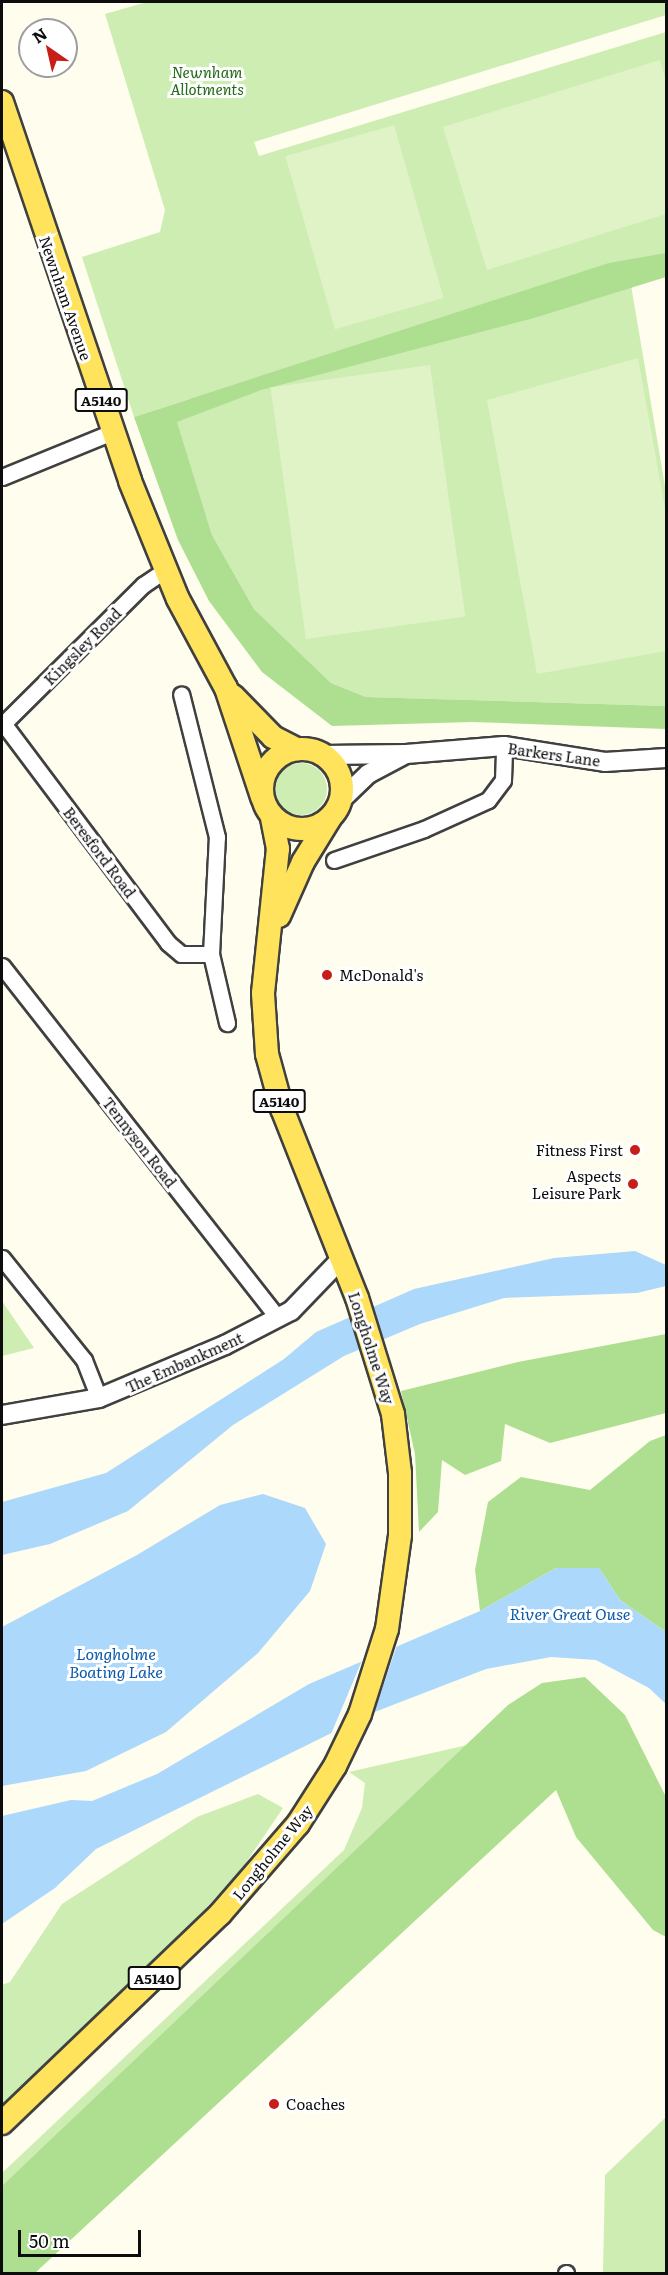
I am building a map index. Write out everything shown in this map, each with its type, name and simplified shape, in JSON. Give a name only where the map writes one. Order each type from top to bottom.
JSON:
[{"type":"main road","name":"Newnham Avenue","points":[[2,102],[112,432],[165,570],[226,688],[262,797]]},
{"type":"main road","name":"Newnham Avenue","points":[[226,688],[273,737],[297,749]]},
{"type":"main road","points":[[297,749],[324,755],[338,771],[336,809],[302,830],[272,817],[262,797],[262,784],[270,765],[297,749]]},
{"type":"main road","name":"A5140","points":[[271,934],[303,862],[336,809]]},
{"type":"main road","name":"A5140","points":[[272,817],[278,849],[263,1010],[270,1074],[342,1258]]},
{"type":"main road","name":"Longholme Way","points":[[2,2123],[220,1914],[298,1824],[348,1741],[378,1667],[396,1578],[401,1503],[393,1414],[376,1353],[342,1258]]},
{"type":"street","points":[[2,477],[112,432]]},
{"type":"street","name":"Kingsley Road","points":[[2,724],[142,585],[165,570]]},
{"type":"street","points":[[181,694],[217,837],[211,954],[227,1023]]},
{"type":"street","name":"Beresford Road","points":[[2,724],[168,943],[181,954],[211,954]]},
{"type":"street","points":[[334,860],[424,829],[488,800],[503,780],[504,746]]},
{"type":"street","name":"Barkers Lane","points":[[324,755],[406,754],[504,746],[605,762],[666,758]]},
{"type":"street","name":"Barkers Lane","points":[[336,809],[368,774],[406,754]]},
{"type":"street","name":"Tennyson Road","points":[[2,966],[278,1318]]},
{"type":"street","points":[[2,1258],[84,1360],[99,1398]]},
{"type":"street","name":"The Embankment","points":[[2,1415],[99,1398],[225,1346],[278,1318],[318,1287],[342,1258]]},
{"type":"green space","name":"Newnham Allotments","points":[[147,2],[666,2],[666,15],[254,142],[259,156],[666,32],[666,277],[631,285],[666,492],[666,706],[366,697],[331,683],[254,609],[212,535],[176,420],[189,399],[134,417],[82,257],[160,232],[165,210],[105,14]]},
{"type":"green space","points":[[660,60],[666,81],[666,214],[487,270],[443,127]]},
{"type":"green space","points":[[394,125],[444,298],[335,329],[285,156]]},
{"type":"green space","points":[[666,253],[666,277],[534,318],[261,390],[177,422],[212,535],[254,609],[331,683],[366,697],[666,706],[666,729],[472,722],[332,726],[262,672],[209,601],[178,540],[134,417],[609,263]]},
{"type":"green space","points":[[638,358],[666,514],[666,651],[537,674],[487,400]]},
{"type":"green space","points":[[430,365],[465,617],[306,639],[271,387]]},
{"type":"green space","points":[[296,763],[306,763],[320,770],[327,789],[320,808],[306,815],[296,815],[286,811],[279,804],[275,794],[275,784],[279,774],[286,767]]},
{"type":"green space","points":[[2,1301],[34,1348],[2,1356]]},
{"type":"green space","points":[[666,1334],[666,1413],[550,1443],[505,1424],[501,1461],[465,1475],[442,1460],[438,1512],[419,1532],[415,1454],[401,1391],[518,1362]]},
{"type":"green space","points":[[666,1435],[666,1632],[620,1600],[599,1568],[556,1568],[480,1611],[475,1570],[488,1502],[521,1477],[590,1490],[650,1441]]},
{"type":"green space","points":[[585,1677],[625,1715],[666,1797],[666,1937],[653,1930],[576,1837],[556,1790],[35,2273],[2,2273],[2,2186],[508,1705],[542,1683]]},
{"type":"green space","points":[[498,1738],[2,2210],[2,2173],[344,1850],[362,1808],[365,1783],[349,1772]]},
{"type":"green space","points":[[258,1794],[283,1808],[241,1870],[175,1942],[2,2108],[2,1985],[10,1982],[62,1904],[197,1817]]},
{"type":"green space","points":[[666,2117],[666,2273],[603,2274],[605,2175]]},
{"type":"water","points":[[635,1251],[666,1265],[666,1286],[637,1293],[504,1298],[420,1324],[344,1356],[233,1425],[128,1511],[50,1544],[2,1555],[2,1502],[106,1473],[284,1359],[316,1332],[414,1289],[554,1258]]},
{"type":"water","name":"Longholme Boating Lake","points":[[263,1494],[305,1508],[326,1544],[310,1591],[258,1653],[166,1732],[86,1771],[2,1786],[2,1627],[137,1555],[220,1505]]},
{"type":"water","name":"River Great Ouse","points":[[556,1568],[599,1568],[620,1600],[666,1632],[666,1704],[649,1688],[596,1660],[551,1657],[486,1669],[372,1713],[96,1849],[55,1888],[2,1924],[2,1816],[71,1800],[92,1801],[157,1774],[309,1684],[480,1611]]},
{"type":"pier","points":[[398,1642],[373,1716],[329,1739],[363,1658]]},
{"type":"place","name":"McDonald's","points":[[327,975]]},
{"type":"place","name":"Fitness First","points":[[635,1150]]},
{"type":"place","name":"Aspects Leisure Park","points":[[633,1184]]},
{"type":"place","name":"Coaches","points":[[274,2104]]}]
